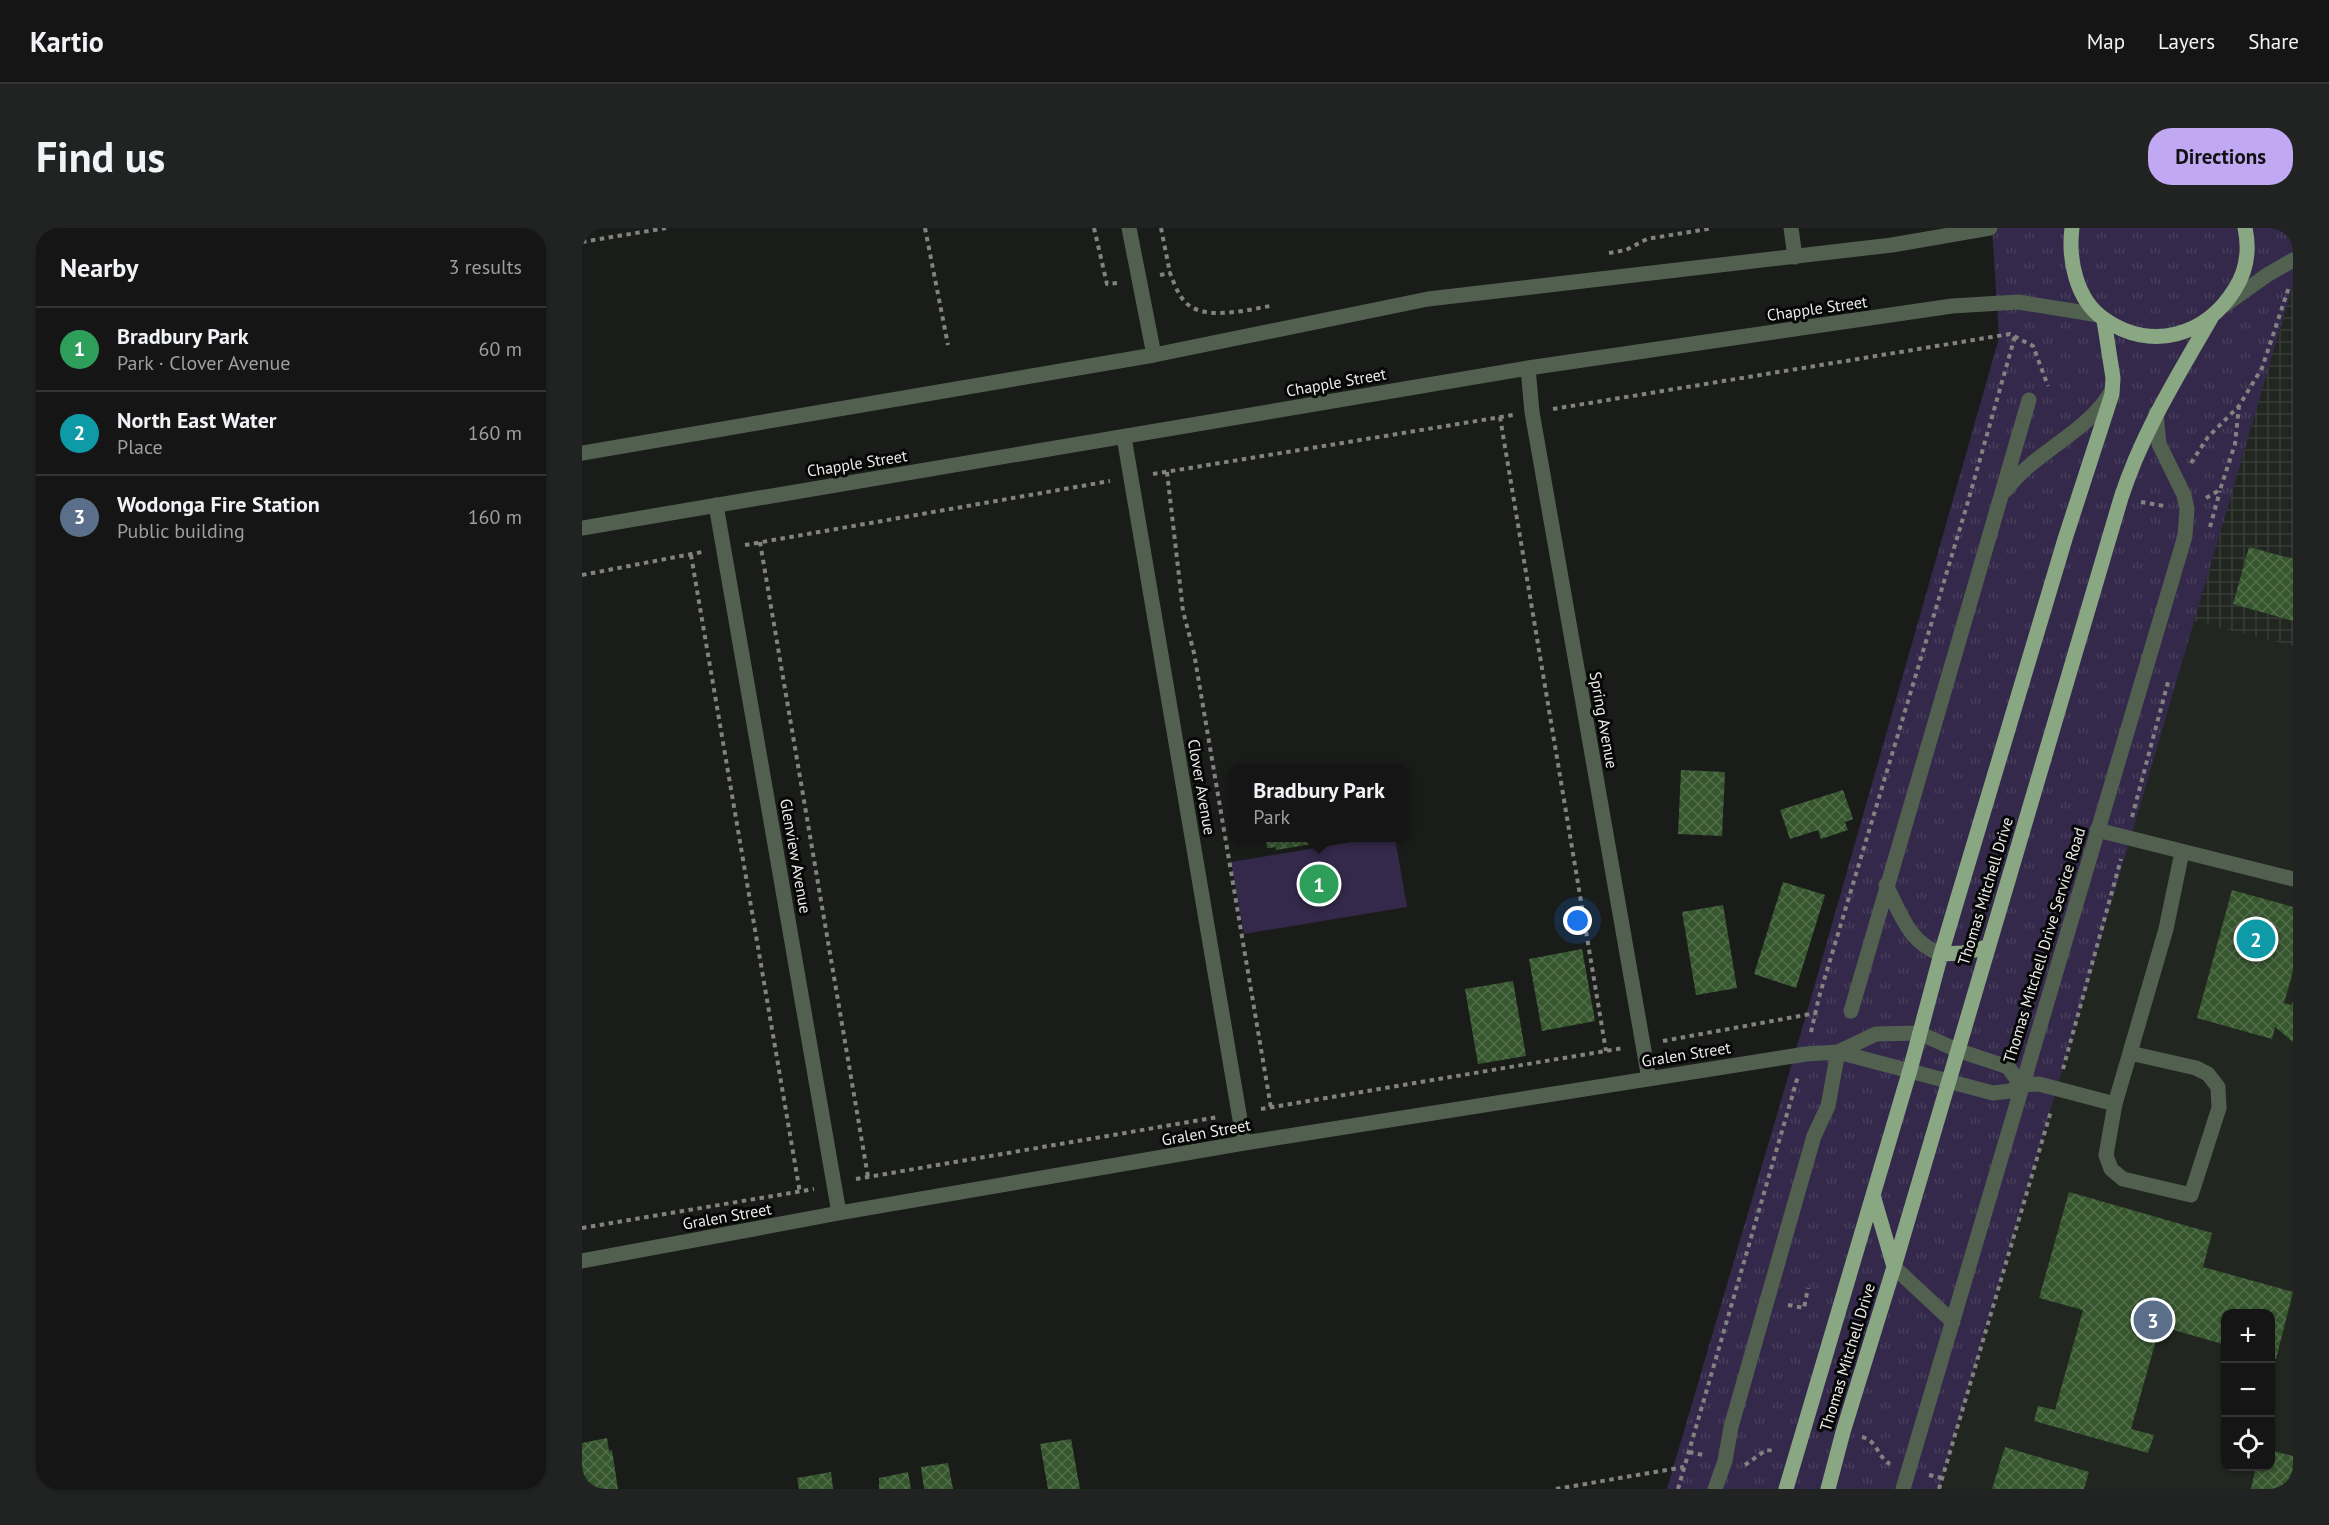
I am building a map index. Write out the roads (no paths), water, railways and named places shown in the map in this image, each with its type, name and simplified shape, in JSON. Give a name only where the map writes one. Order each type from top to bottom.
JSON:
[{"type":"main road","points":[[2072,228],[2070,248],[2073,269],[2084,295],[2101,317],[2130,332],[2154,336],[2181,334],[2201,325],[2225,305],[2238,285],[2247,261],[2248,246],[2245,228]]},
{"type":"main road","name":"Thomas Mitchell Drive","points":[[1786,1489],[1910,1070],[1941,954],[2065,539],[2113,388],[2112,362],[2101,317]]},
{"type":"main road","name":"Thomas Mitchell Drive","points":[[1828,1489],[2121,498],[2142,441],[2156,413],[2211,318]]},
{"type":"main road","points":[[1941,954],[1963,953],[1987,947]]},
{"type":"main road","points":[[1872,1195],[1894,1267]]},
{"type":"street","points":[[1129,228],[1154,355]]},
{"type":"street","points":[[1791,228],[1795,257]]},
{"type":"street","points":[[582,453],[1154,355],[1428,299],[1892,245],[1990,228]]},
{"type":"street","points":[[2225,305],[2267,275],[2293,260]]},
{"type":"street","name":"Chapple Street","points":[[582,528],[1528,368],[1952,306],[2018,302],[2101,317]]},
{"type":"street","name":"Spring Avenue","points":[[1528,368],[1532,412],[1649,1079]]},
{"type":"street","points":[[2001,497],[2029,464],[2088,420],[2107,399],[2113,388]]},
{"type":"street","points":[[1851,1011],[2029,400]]},
{"type":"street","name":"Thomas Mitchell Drive Service Road","points":[[1903,1489],[2021,1085],[2183,547],[2186,502],[2182,489],[2159,444],[2156,413]]},
{"type":"street","name":"Clover Avenue","points":[[1124,437],[1244,1143]]},
{"type":"street","name":"Glenview Avenue","points":[[716,505],[839,1213]]},
{"type":"street","points":[[2097,830],[2293,879]]},
{"type":"street","points":[[2130,1053],[2196,1068],[2208,1074],[2218,1088],[2218,1108],[2191,1196],[2123,1179],[2111,1169],[2106,1155],[2115,1104],[2166,929],[2182,852]]},
{"type":"street","points":[[1886,885],[1913,935],[1924,947],[1941,954]]},
{"type":"street","name":"Gralen Street","points":[[582,1261],[839,1213],[1244,1143],[1806,1054],[1838,1052],[1993,1093],[2010,1092],[2021,1085],[2008,1067],[1957,1050],[1919,1033],[1876,1034],[1838,1052]]},
{"type":"street","points":[[1715,1489],[1725,1461],[1731,1427],[1814,1136],[1828,1106],[1838,1052]]},
{"type":"street","points":[[2021,1085],[2039,1084],[2115,1104]]},
{"type":"street","points":[[1894,1267],[1953,1322]]},
{"type":"place","name":"Bradbury Park","points":[[1319,884]]},
{"type":"place","name":"North East Water","points":[[2256,939]]},
{"type":"place","name":"Wodonga Fire Station","points":[[2153,1320]]}]
